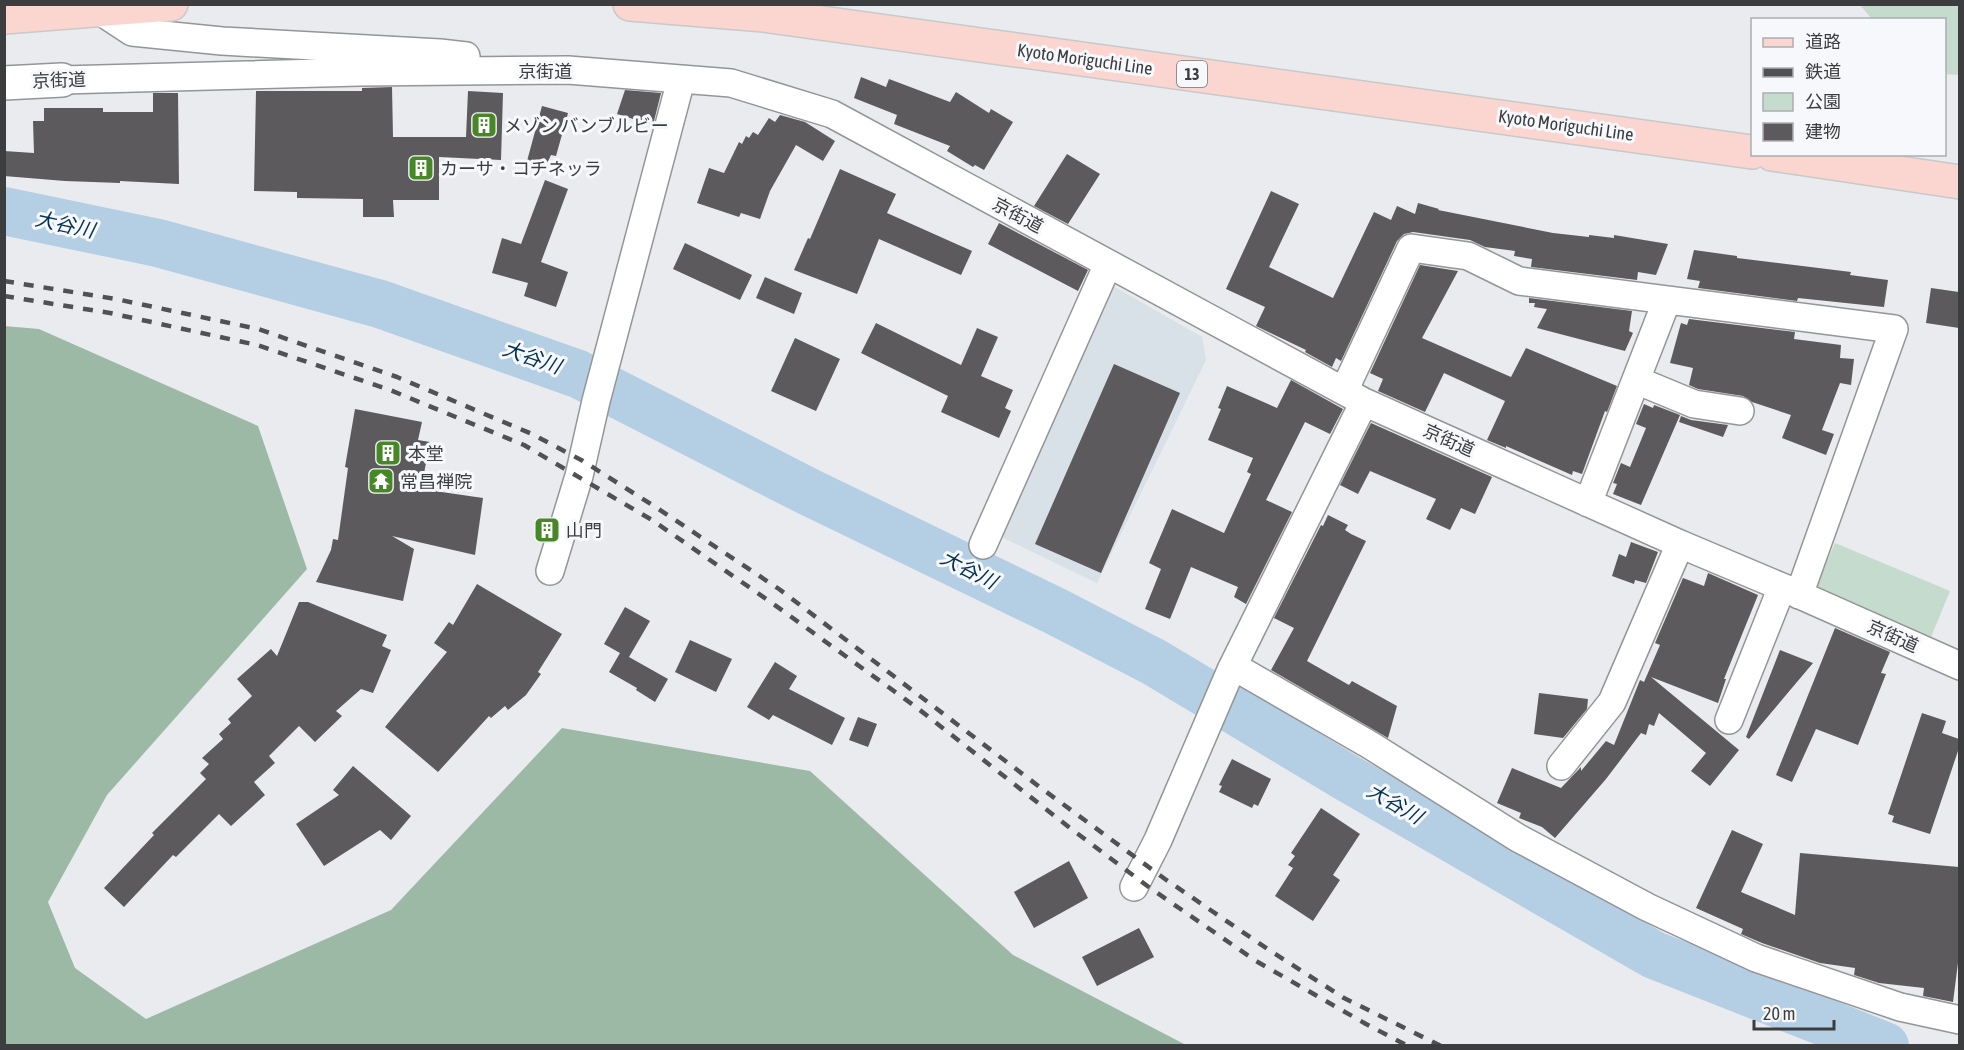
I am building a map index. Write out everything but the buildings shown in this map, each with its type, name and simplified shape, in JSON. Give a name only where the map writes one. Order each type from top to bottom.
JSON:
[{"type":"main road","points":[[4,16],[171,4]]},
{"type":"main road","name":"Kyoto Moriguchi Line","points":[[630,4],[764,15],[1751,152]]},
{"type":"main road","points":[[1785,156],[1959,182]]},
{"type":"street","points":[[98,9],[132,32],[222,41],[440,53],[568,70]]},
{"type":"street","name":"京街道","points":[[4,83],[360,72],[568,70],[731,83],[832,114],[1354,397],[1680,544],[1959,666]]},
{"type":"street","points":[[550,571],[579,476],[596,401],[681,80]]},
{"type":"street","points":[[1134,887],[1158,840],[1232,668],[1354,397],[1411,248],[1468,256],[1519,281],[1894,329],[1791,591],[1729,720]]},
{"type":"street","points":[[983,545],[1108,264]]},
{"type":"street","points":[[1588,503],[1667,300]]},
{"type":"street","points":[[1636,380],[1694,404],[1740,411]]},
{"type":"street","points":[[1561,766],[1612,702],[1680,544]]},
{"type":"street","points":[[1232,668],[1370,745],[1518,838],[1647,907],[1756,958],[1900,1007],[1959,1020]]},
{"type":"shaded area","points":[[1113,286],[1202,337],[1206,360],[1097,583],[997,535]]},
{"type":"green space","points":[[1860,5],[1959,5],[1959,75],[1946,74],[1946,18],[1871,18]]},
{"type":"green space","points":[[4,326],[39,329],[258,426],[307,569],[107,795],[48,902],[75,968],[146,1019],[391,910],[562,728],[810,771],[1013,955],[1186,1045],[5,1045]]},
{"type":"green space","points":[[1835,543],[1950,591],[1931,637],[1815,588]]},
{"type":"waterway","name":"大谷川","points":[[4,211],[158,243],[380,304],[578,374],[809,492],[1055,611],[1154,662],[1349,779],[1654,955],[1885,1046]]},
{"type":"railway","points":[[4,281],[116,299],[258,329],[397,377],[532,434],[583,461],[779,589],[1041,788],[1165,879],[1269,950],[1344,998],[1441,1046]]},
{"type":"railway","points":[[4,296],[110,313],[257,345],[390,390],[524,445],[652,520],[772,603],[916,707],[1150,888],[1256,961],[1408,1046]]},
{"type":"place","name":"メゾン バンブルビー","points":[[484,125]]},
{"type":"place","name":"カーサ・コチネッラ","points":[[421,168]]},
{"type":"place","name":"本堂","points":[[388,453]]},
{"type":"place","name":"常昌禅院","points":[[381,481]]},
{"type":"place","name":"山門","points":[[547,530]]}]
